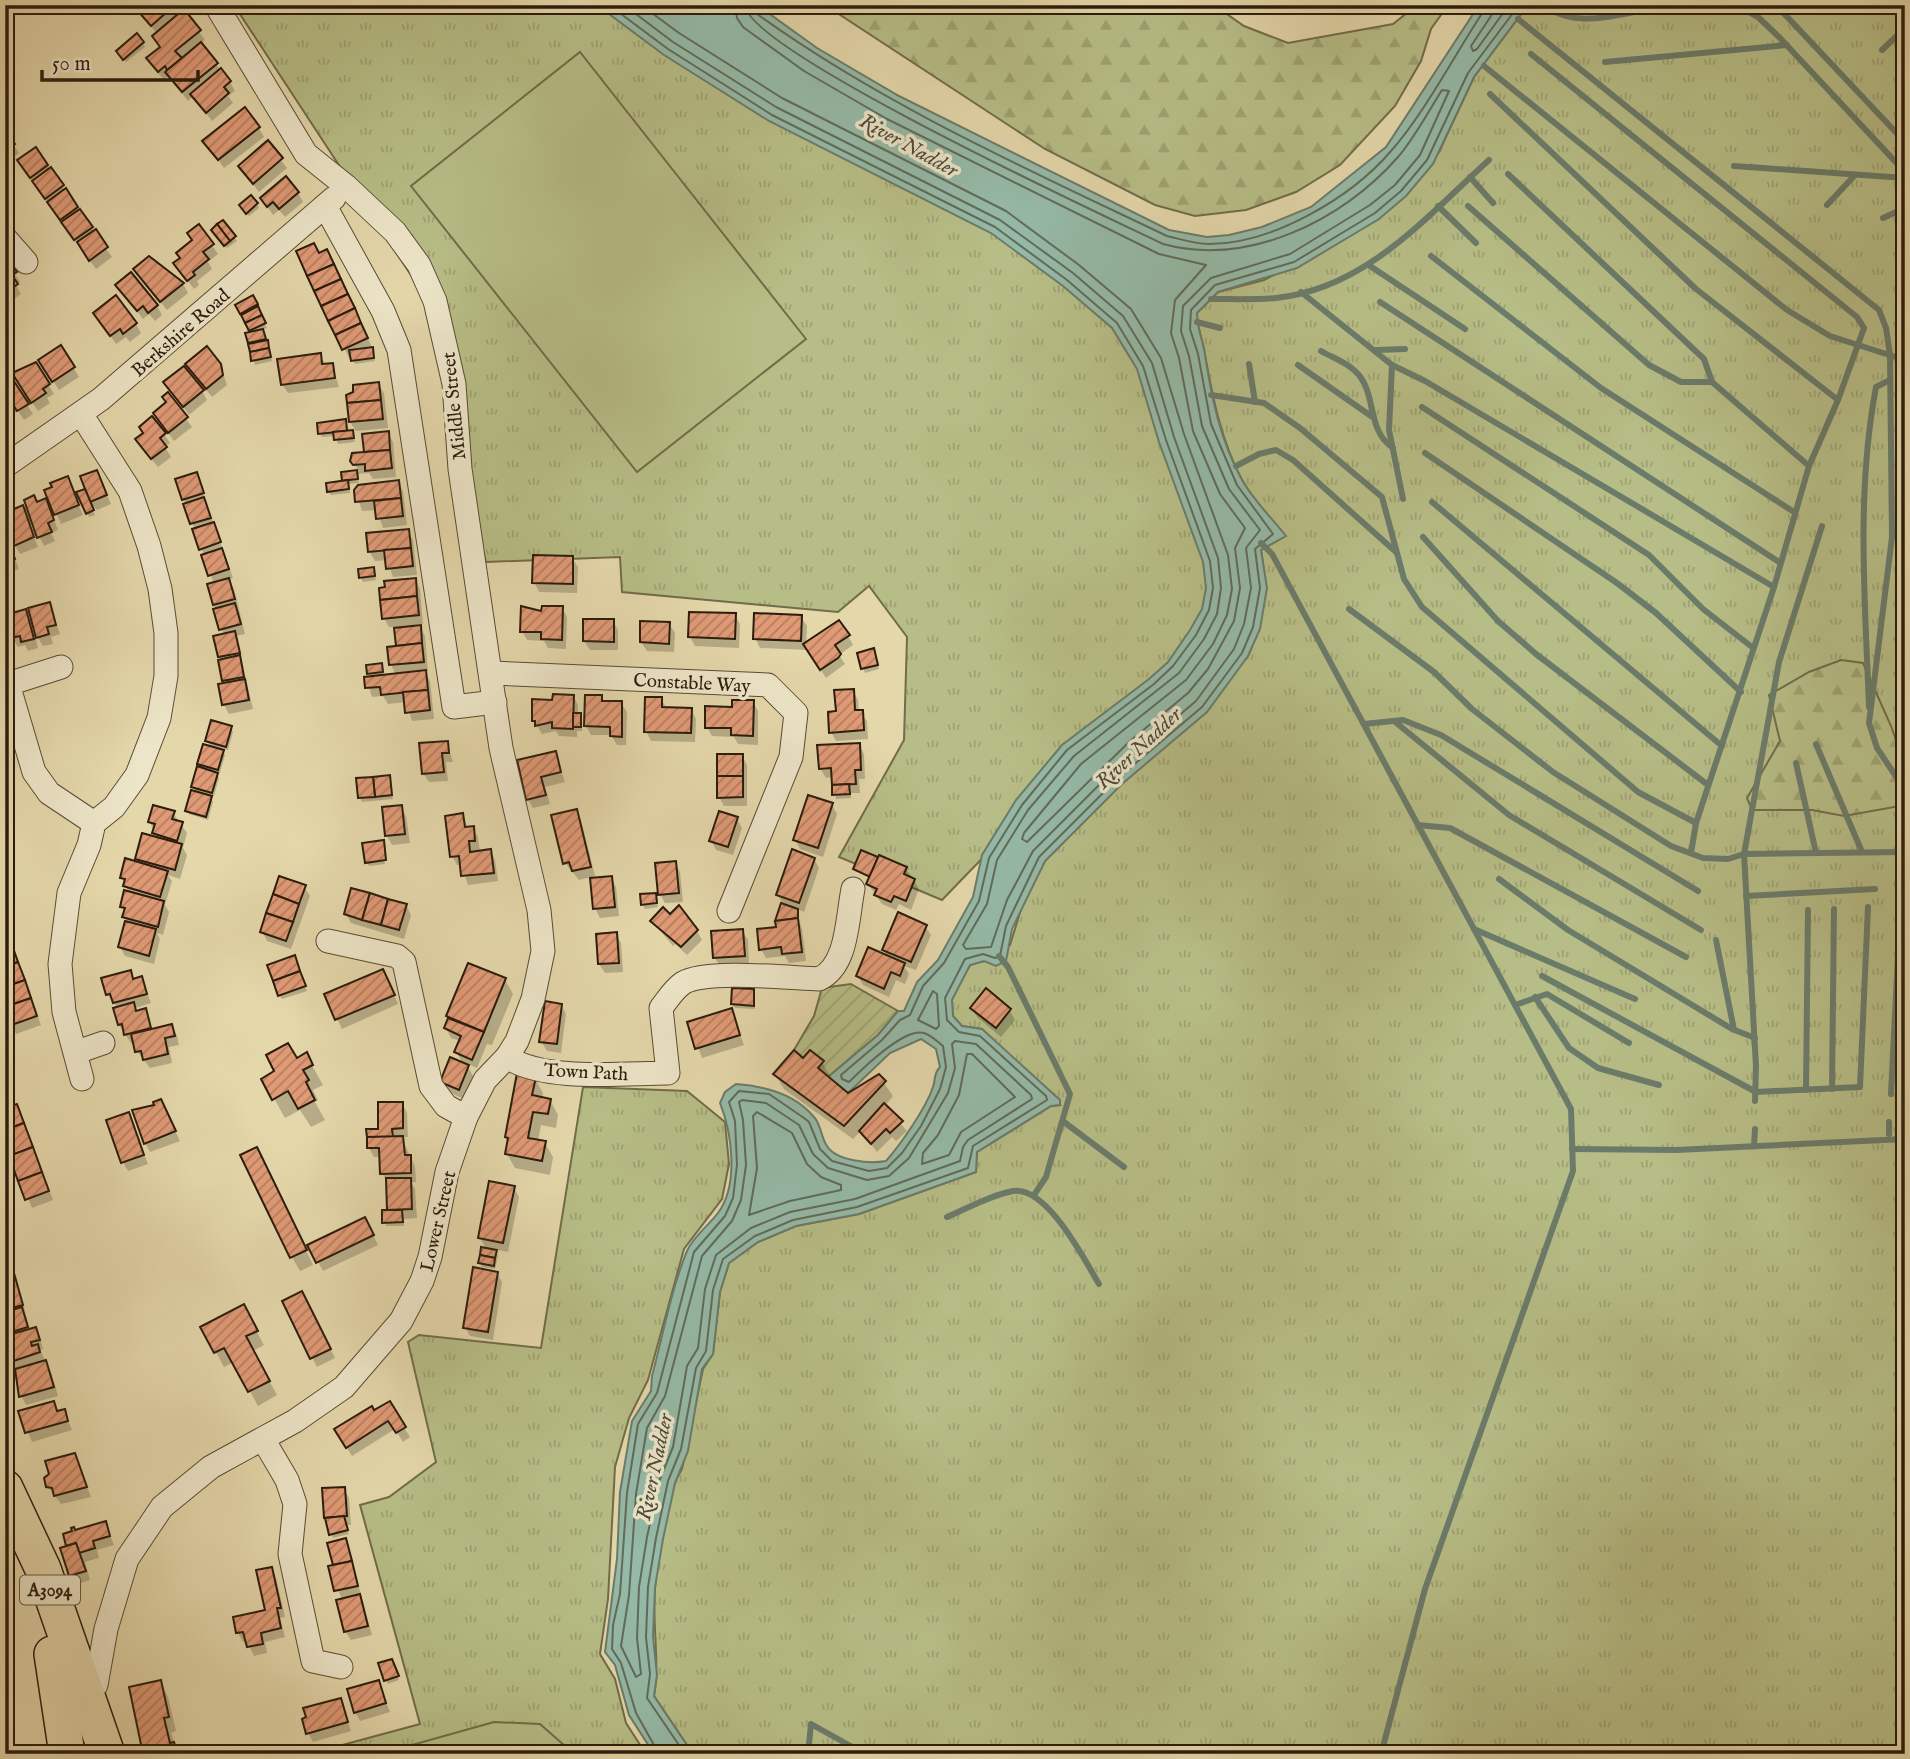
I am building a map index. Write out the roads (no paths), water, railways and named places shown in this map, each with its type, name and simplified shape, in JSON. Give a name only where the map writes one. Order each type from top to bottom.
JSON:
[{"type":"main road","name":"A3094","points":[[6,1489],[21,1562],[72,1723],[107,1754]]},
{"type":"street","name":"Middle Street","points":[[216,5],[306,154],[375,211],[409,250],[427,281],[441,321],[454,384],[460,469],[492,673]]},
{"type":"street","name":"Berkshire Road","points":[[5,466],[81,414],[346,186]]},
{"type":"street","points":[[325,206],[383,311],[399,350],[454,707],[495,702]]},
{"type":"street","points":[[5,238],[26,262]]},
{"type":"street","points":[[81,414],[130,491],[152,556],[166,634],[166,676],[155,730],[137,775],[114,807],[94,823],[89,845],[69,892],[60,964],[64,1012],[77,1052],[82,1079]]},
{"type":"street","points":[[61,667],[6,684],[34,772],[49,793],[94,823]]},
{"type":"street","name":"Lower Street","points":[[72,1723],[96,1685],[106,1629],[123,1570],[148,1524],[169,1499],[193,1479],[263,1439],[344,1387],[362,1370],[401,1321],[426,1269],[447,1172],[466,1116],[485,1080],[507,1057],[526,1021],[543,951],[543,937],[505,771],[492,673]]},
{"type":"street","name":"Constable Way","points":[[492,673],[768,685],[796,713],[791,757],[729,911]]},
{"type":"street","name":"Town Path","points":[[507,1057],[522,1067],[584,1073],[668,1073],[662,1008],[673,992],[685,982],[711,978],[819,979],[830,974],[841,956],[853,889]]},
{"type":"street","points":[[328,941],[397,956],[404,962],[431,1086],[446,1106],[466,1116]]},
{"type":"street","points":[[77,1052],[103,1043]]},
{"type":"street","points":[[263,1439],[286,1480],[295,1504],[290,1554],[313,1661],[341,1667]]},
{"type":"water","name":"River Nadder","points":[[597,5],[757,5],[817,48],[899,96],[1169,230],[1207,237],[1262,227],[1311,207],[1386,147],[1479,5],[1528,5],[1474,77],[1433,164],[1406,196],[1379,219],[1297,268],[1218,292],[1197,313],[1214,403],[1228,450],[1246,487],[1286,536],[1261,550],[1267,588],[1260,629],[1248,656],[1207,712],[1122,784],[1045,861],[1012,929],[1006,961],[996,966],[984,961],[970,965],[952,1000],[953,1016],[962,1026],[982,1029],[1060,1100],[1060,1105],[1051,1106],[977,1152],[976,1172],[859,1214],[796,1226],[758,1242],[729,1263],[720,1292],[713,1354],[702,1369],[688,1451],[675,1483],[655,1587],[653,1637],[657,1675],[654,1696],[693,1754],[654,1754],[629,1715],[615,1665],[605,1652],[617,1559],[620,1492],[632,1421],[651,1391],[652,1376],[676,1281],[687,1251],[718,1213],[729,1188],[730,1144],[720,1103],[725,1092],[736,1084],[778,1093],[798,1102],[814,1117],[831,1151],[863,1162],[886,1161],[930,1096],[940,1067],[936,1049],[921,1039],[890,1053],[848,1093],[828,1077],[878,1035],[898,1011],[904,1011],[917,982],[938,960],[973,897],[982,855],[1016,800],[1062,745],[1168,662],[1202,609],[1206,588],[1203,562],[1159,442],[1137,369],[1112,328],[1063,286],[991,233],[769,121],[664,55]]},
{"type":"waterway","points":[[1544,5],[1573,18],[1589,19],[1671,5]]},
{"type":"waterway","points":[[1736,5],[1758,17],[1779,37],[1905,172]]},
{"type":"waterway","points":[[1776,5],[1905,142]]},
{"type":"waterway","points":[[1518,19],[1879,310],[1886,328],[1890,355],[1892,537],[1869,723],[1877,748],[1905,790]]},
{"type":"waterway","points":[[1882,50],[1905,28]]},
{"type":"waterway","points":[[1605,62],[1787,45]]},
{"type":"waterway","points":[[1531,54],[1857,317],[1864,328],[1838,400],[1809,466],[1774,587],[1696,823],[1691,853]]},
{"type":"waterway","points":[[1484,66],[1787,310],[1830,336],[1905,360]]},
{"type":"waterway","points":[[1490,94],[1696,289],[1838,400]]},
{"type":"waterway","points":[[1211,299],[1276,298],[1308,292],[1339,281],[1393,247],[1489,160]]},
{"type":"waterway","points":[[1734,166],[1905,178]]},
{"type":"waterway","points":[[1508,174],[1704,359],[1712,382],[1809,466]]},
{"type":"waterway","points":[[1827,205],[1855,175]]},
{"type":"waterway","points":[[1470,177],[1493,203]]},
{"type":"waterway","points":[[1438,206],[1476,243]]},
{"type":"waterway","points":[[1468,206],[1649,365],[1681,382],[1712,382]]},
{"type":"waterway","points":[[1883,218],[1905,208]]},
{"type":"waterway","points":[[1431,256],[1601,388],[1794,512]]},
{"type":"waterway","points":[[1370,266],[1465,329]]},
{"type":"waterway","points":[[1301,292],[1392,365],[1389,430],[1403,499]]},
{"type":"waterway","points":[[1380,302],[1779,562]]},
{"type":"waterway","points":[[1197,322],[1220,328]]},
{"type":"waterway","points":[[1376,350],[1405,349]]},
{"type":"waterway","points":[[1321,351],[1347,365],[1362,380],[1378,431],[1393,448]]},
{"type":"waterway","points":[[1249,364],[1255,402]]},
{"type":"waterway","points":[[1298,365],[1371,416]]},
{"type":"waterway","points":[[1392,365],[1425,381],[1774,587]]},
{"type":"waterway","points":[[1869,707],[1864,587],[1866,467],[1876,387],[1890,380]]},
{"type":"waterway","points":[[1211,395],[1264,403],[1300,428],[1382,497],[1404,579],[1422,607],[1638,792],[1696,823]]},
{"type":"waterway","points":[[1422,407],[1649,555],[1703,609],[1752,647]]},
{"type":"waterway","points":[[1236,466],[1259,454],[1276,450],[1293,460],[1396,552]]},
{"type":"waterway","points":[[1425,453],[1617,583],[1656,613],[1741,692]]},
{"type":"waterway","points":[[1432,502],[1722,746]]},
{"type":"waterway","points":[[1822,526],[1779,662],[1744,854],[1903,852]]},
{"type":"waterway","points":[[1423,537],[1498,621],[1536,654],[1708,785]]},
{"type":"waterway","points":[[1261,543],[1272,554],[1571,1109],[1573,1171],[1425,1589],[1381,1754]]},
{"type":"waterway","points":[[1349,609],[1434,672],[1472,709],[1553,772],[1671,846],[1703,858],[1728,859],[1744,854],[1756,1066],[1755,1101]]},
{"type":"waterway","points":[[1364,724],[1403,720],[1441,735],[1698,891]]},
{"type":"waterway","points":[[1394,721],[1509,815],[1701,930]]},
{"type":"waterway","points":[[1816,744],[1862,852]]},
{"type":"waterway","points":[[1796,763],[1816,853]]},
{"type":"waterway","points":[[1891,1094],[1905,818]]},
{"type":"waterway","points":[[1418,825],[1450,828],[1686,957]]},
{"type":"waterway","points":[[1499,879],[1568,930],[1732,1029],[1755,1038]]},
{"type":"waterway","points":[[1746,896],[1875,889]]},
{"type":"waterway","points":[[1542,976],[1756,1092],[1860,1087],[1868,907]]},
{"type":"waterway","points":[[1832,1089],[1834,909]]},
{"type":"waterway","points":[[1806,1090],[1808,910]]},
{"type":"waterway","points":[[1474,929],[1635,999]]},
{"type":"waterway","points":[[1716,940],[1734,1030]]},
{"type":"waterway","points":[[999,956],[1008,967],[1070,1094],[1046,1177],[1034,1195]]},
{"type":"waterway","points":[[1515,1005],[1547,994],[1629,1043]]},
{"type":"waterway","points":[[1535,997],[1569,1048],[1598,1068],[1659,1085]]},
{"type":"waterway","points":[[1064,1122],[1124,1167]]},
{"type":"waterway","points":[[1889,1122],[1889,1134]]},
{"type":"waterway","points":[[1754,1146],[1755,1129]]},
{"type":"waterway","points":[[1572,1149],[1676,1150],[1905,1139]]},
{"type":"waterway","points":[[947,1217],[996,1195],[1013,1191],[1026,1193],[1039,1200],[1063,1226],[1099,1284]]},
{"type":"waterway","points":[[808,1754],[811,1724],[865,1754]]}]
